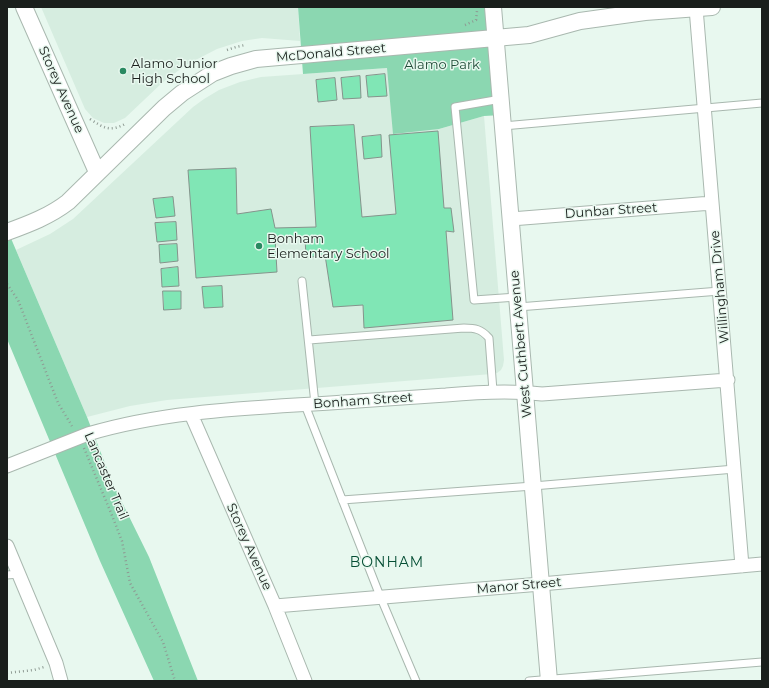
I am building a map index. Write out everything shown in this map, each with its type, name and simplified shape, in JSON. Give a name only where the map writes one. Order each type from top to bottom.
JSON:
[{"type":"street","name":"Storey Avenue","points":[[24,7],[98,172]]},
{"type":"street","name":"West Cuthbert Avenue","points":[[493,7],[549,680]]},
{"type":"street","name":"McDonald Street","points":[[7,232],[41,219],[68,202],[164,108],[182,93],[213,73],[231,66],[256,59],[529,35],[580,21],[645,12],[704,8]]},
{"type":"street","name":"Willingham Drive","points":[[704,8],[704,108],[728,380],[742,566]]},
{"type":"street","name":"Dunbar Street","points":[[511,218],[712,203]]},
{"type":"street","name":"Bonham Street","points":[[7,466],[80,439],[88,434],[116,426],[191,414],[493,391],[542,394],[570,393],[728,380]]},
{"type":"street","name":"Storey Avenue","points":[[191,414],[275,606],[305,681]]},
{"type":"street","points":[[7,546],[13,575],[56,663],[61,681]]},
{"type":"street","name":"Manor Street","points":[[275,606],[762,564]]},
{"type":"lane","points":[[501,99],[455,107],[474,300],[518,302],[720,291]]},
{"type":"lane","points":[[503,126],[762,103]]},
{"type":"lane","points":[[302,281],[309,340],[310,405],[342,500],[416,681]]},
{"type":"lane","points":[[309,340],[477,328],[484,332],[489,338],[493,391]]},
{"type":"lane","points":[[342,500],[735,469]]},
{"type":"lane","points":[[529,681],[762,662]]},
{"type":"path","name":"Lancaster Trail","points":[[7,284],[18,300],[58,403],[80,439],[122,541],[130,583],[163,642],[175,681]]},
{"type":"path","points":[[7,673],[34,670],[56,663]]},
{"type":"shaded area","name":"Alamo Junior High School","points":[[41,7],[298,7],[300,41],[262,38],[242,41],[217,49],[186,65],[163,82],[125,118],[114,123],[104,123],[93,118],[85,109]]},
{"type":"shaded area","name":"Bonham Elementary School","points":[[387,68],[439,129],[484,116],[504,360],[501,370],[492,374],[167,400],[130,406],[87,417],[16,250],[50,234],[73,219],[193,107],[219,90],[240,82],[261,77]]},
{"type":"green space","name":"Alamo Park","points":[[298,7],[493,7],[502,115],[484,116],[439,129],[393,134],[387,68],[303,74]]},
{"type":"green space","points":[[7,229],[87,417],[113,484],[149,557],[198,681],[154,681],[100,561],[7,339]]},
{"type":"building","points":[[385,74],[387,96],[368,97],[366,76]]},
{"type":"building","points":[[360,76],[361,98],[343,99],[341,78]]},
{"type":"building","points":[[335,78],[337,100],[318,102],[316,80]]},
{"type":"building","points":[[354,125],[362,217],[396,214],[389,135],[438,131],[444,208],[451,208],[454,232],[446,231],[453,320],[364,328],[363,305],[333,307],[325,255],[306,258],[305,237],[275,237],[277,272],[196,278],[188,170],[236,168],[237,214],[271,209],[275,228],[316,227],[310,127]]},
{"type":"building","points":[[381,135],[382,157],[364,159],[362,137]]},
{"type":"building","points":[[173,197],[175,216],[156,218],[153,199]]},
{"type":"building","points":[[176,222],[177,240],[157,242],[155,223]]},
{"type":"building","points":[[177,244],[178,261],[160,263],[159,245]]},
{"type":"building","points":[[178,267],[179,286],[162,287],[161,269]]},
{"type":"building","points":[[222,286],[223,307],[204,308],[202,287]]},
{"type":"building","points":[[163,291],[181,291],[181,309],[164,310]]},
{"type":"place","name":"Alamo Junior High School","points":[[123,71]]},
{"type":"place","name":"Bonham Elementary School","points":[[259,246]]},
{"type":"district","name":"BONHAM","points":[[387,563]]}]
